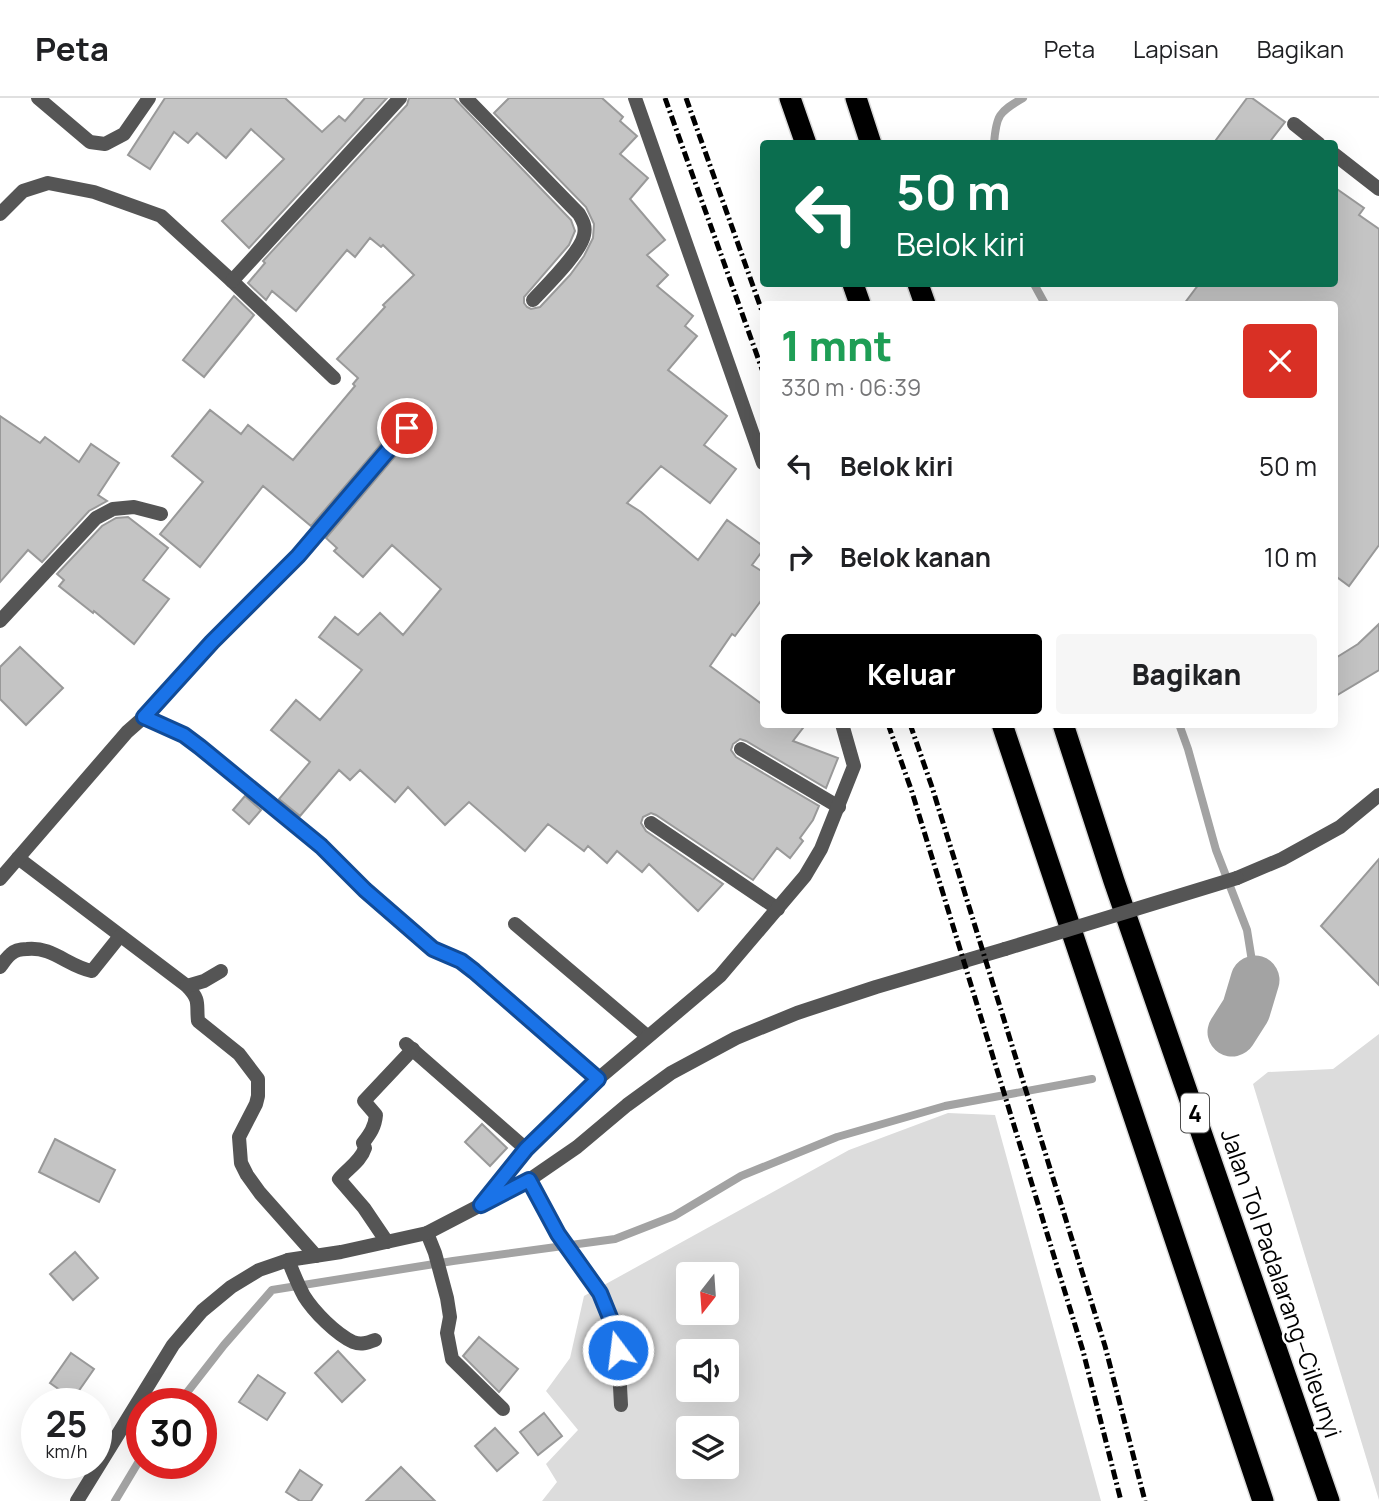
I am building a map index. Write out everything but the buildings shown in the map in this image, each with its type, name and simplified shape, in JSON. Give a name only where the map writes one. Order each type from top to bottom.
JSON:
[{"type":"highway","points":[[790,98],[805,140]]},
{"type":"highway","points":[[856,98],[871,140]]},
{"type":"highway","points":[[1003,728],[1263,1501]]},
{"type":"highway","name":"Jalan Tol Padalarang–Cileunyi","points":[[1064,728],[1114,881],[1329,1501]]},
{"type":"street","points":[[38,98],[90,142],[105,144],[124,134],[149,98]]},
{"type":"street","points":[[232,281],[400,98]]},
{"type":"street","points":[[466,98],[579,214],[584,224],[584,236],[579,248],[533,300]]},
{"type":"street","points":[[635,98],[760,454]]},
{"type":"street","points":[[1294,124],[1314,140]]},
{"type":"street","points":[[1338,157],[1379,190]]},
{"type":"street","points":[[0,214],[23,191],[48,183],[94,192],[161,216],[334,378]]},
{"type":"street","points":[[0,879],[127,732],[298,556],[407,428]]},
{"type":"street","points":[[0,621],[96,519],[113,509],[134,507],[161,514]]},
{"type":"street","points":[[144,717],[184,735],[218,761],[321,846],[365,890],[422,940],[474,971],[598,1079]]},
{"type":"street","points":[[481,1205],[526,1149],[598,1079],[720,976],[805,876],[821,849],[854,766],[843,728]]},
{"type":"street","points":[[741,749],[839,807]]},
{"type":"street","points":[[81,1500],[173,1345],[202,1311],[231,1287],[259,1270],[288,1260],[341,1252],[427,1233],[529,1180],[577,1147],[671,1073],[736,1038],[797,1013],[876,986],[1237,878],[1282,859],[1339,827],[1379,795]]},
{"type":"street","points":[[651,823],[778,909]]},
{"type":"street","points":[[18,858],[197,996],[198,1021],[239,1054],[258,1079],[256,1104],[239,1137],[241,1163],[260,1193],[316,1256]]},
{"type":"street","points":[[514,924],[648,1036]]},
{"type":"street","points":[[0,967],[12,952],[32,948],[43,949],[92,971],[120,936]]},
{"type":"street","points":[[187,986],[204,981],[221,971]]},
{"type":"street","points":[[387,1242],[364,1208],[339,1179],[365,1152],[363,1143],[376,1122],[376,1115],[364,1101],[409,1046],[526,1149]]},
{"type":"street","points":[[529,1180],[558,1234],[600,1293],[613,1325],[618,1350],[621,1405]]},
{"type":"street","points":[[427,1233],[443,1280],[450,1317],[447,1333],[452,1359],[503,1409]]},
{"type":"street","points":[[288,1260],[305,1297],[334,1328],[354,1342],[366,1344],[375,1340]]},
{"type":"shaded area","points":[[1379,1034],[1379,1500],[1253,1084],[1268,1072],[1333,1069]]},
{"type":"shaded area","points":[[948,1113],[995,1115],[1101,1501],[542,1501],[557,1482],[546,1464],[578,1430],[546,1391],[570,1358],[584,1296],[849,1150]]},
{"type":"waterway","points":[[994,140],[1000,115],[1023,98]]},
{"type":"waterway","points":[[1036,287],[1043,301]]},
{"type":"waterway","points":[[1180,728],[1216,850],[1247,930],[1255,980]]},
{"type":"waterway","points":[[1232,1032],[1246,1010],[1255,980]]},
{"type":"waterway","points":[[190,1388],[272,1290],[615,1239],[674,1216],[741,1176],[837,1137],[945,1106],[1092,1079]]},
{"type":"waterway","points":[[115,1501],[128,1479]]},
{"type":"railway","points":[[665,98],[760,364]]},
{"type":"railway","points":[[686,98],[760,306]]},
{"type":"railway","points":[[889,728],[912,792],[1083,1351],[1121,1501]]},
{"type":"railway","points":[[911,728],[1105,1346],[1145,1501]]},
{"type":"route","points":[[407,428],[298,556],[212,642],[144,717],[156,720],[184,735],[210,755],[321,846],[365,890],[433,949],[461,961],[474,971],[598,1079],[526,1149],[481,1205],[529,1180],[558,1234],[600,1293],[613,1325],[618,1350]]}]
